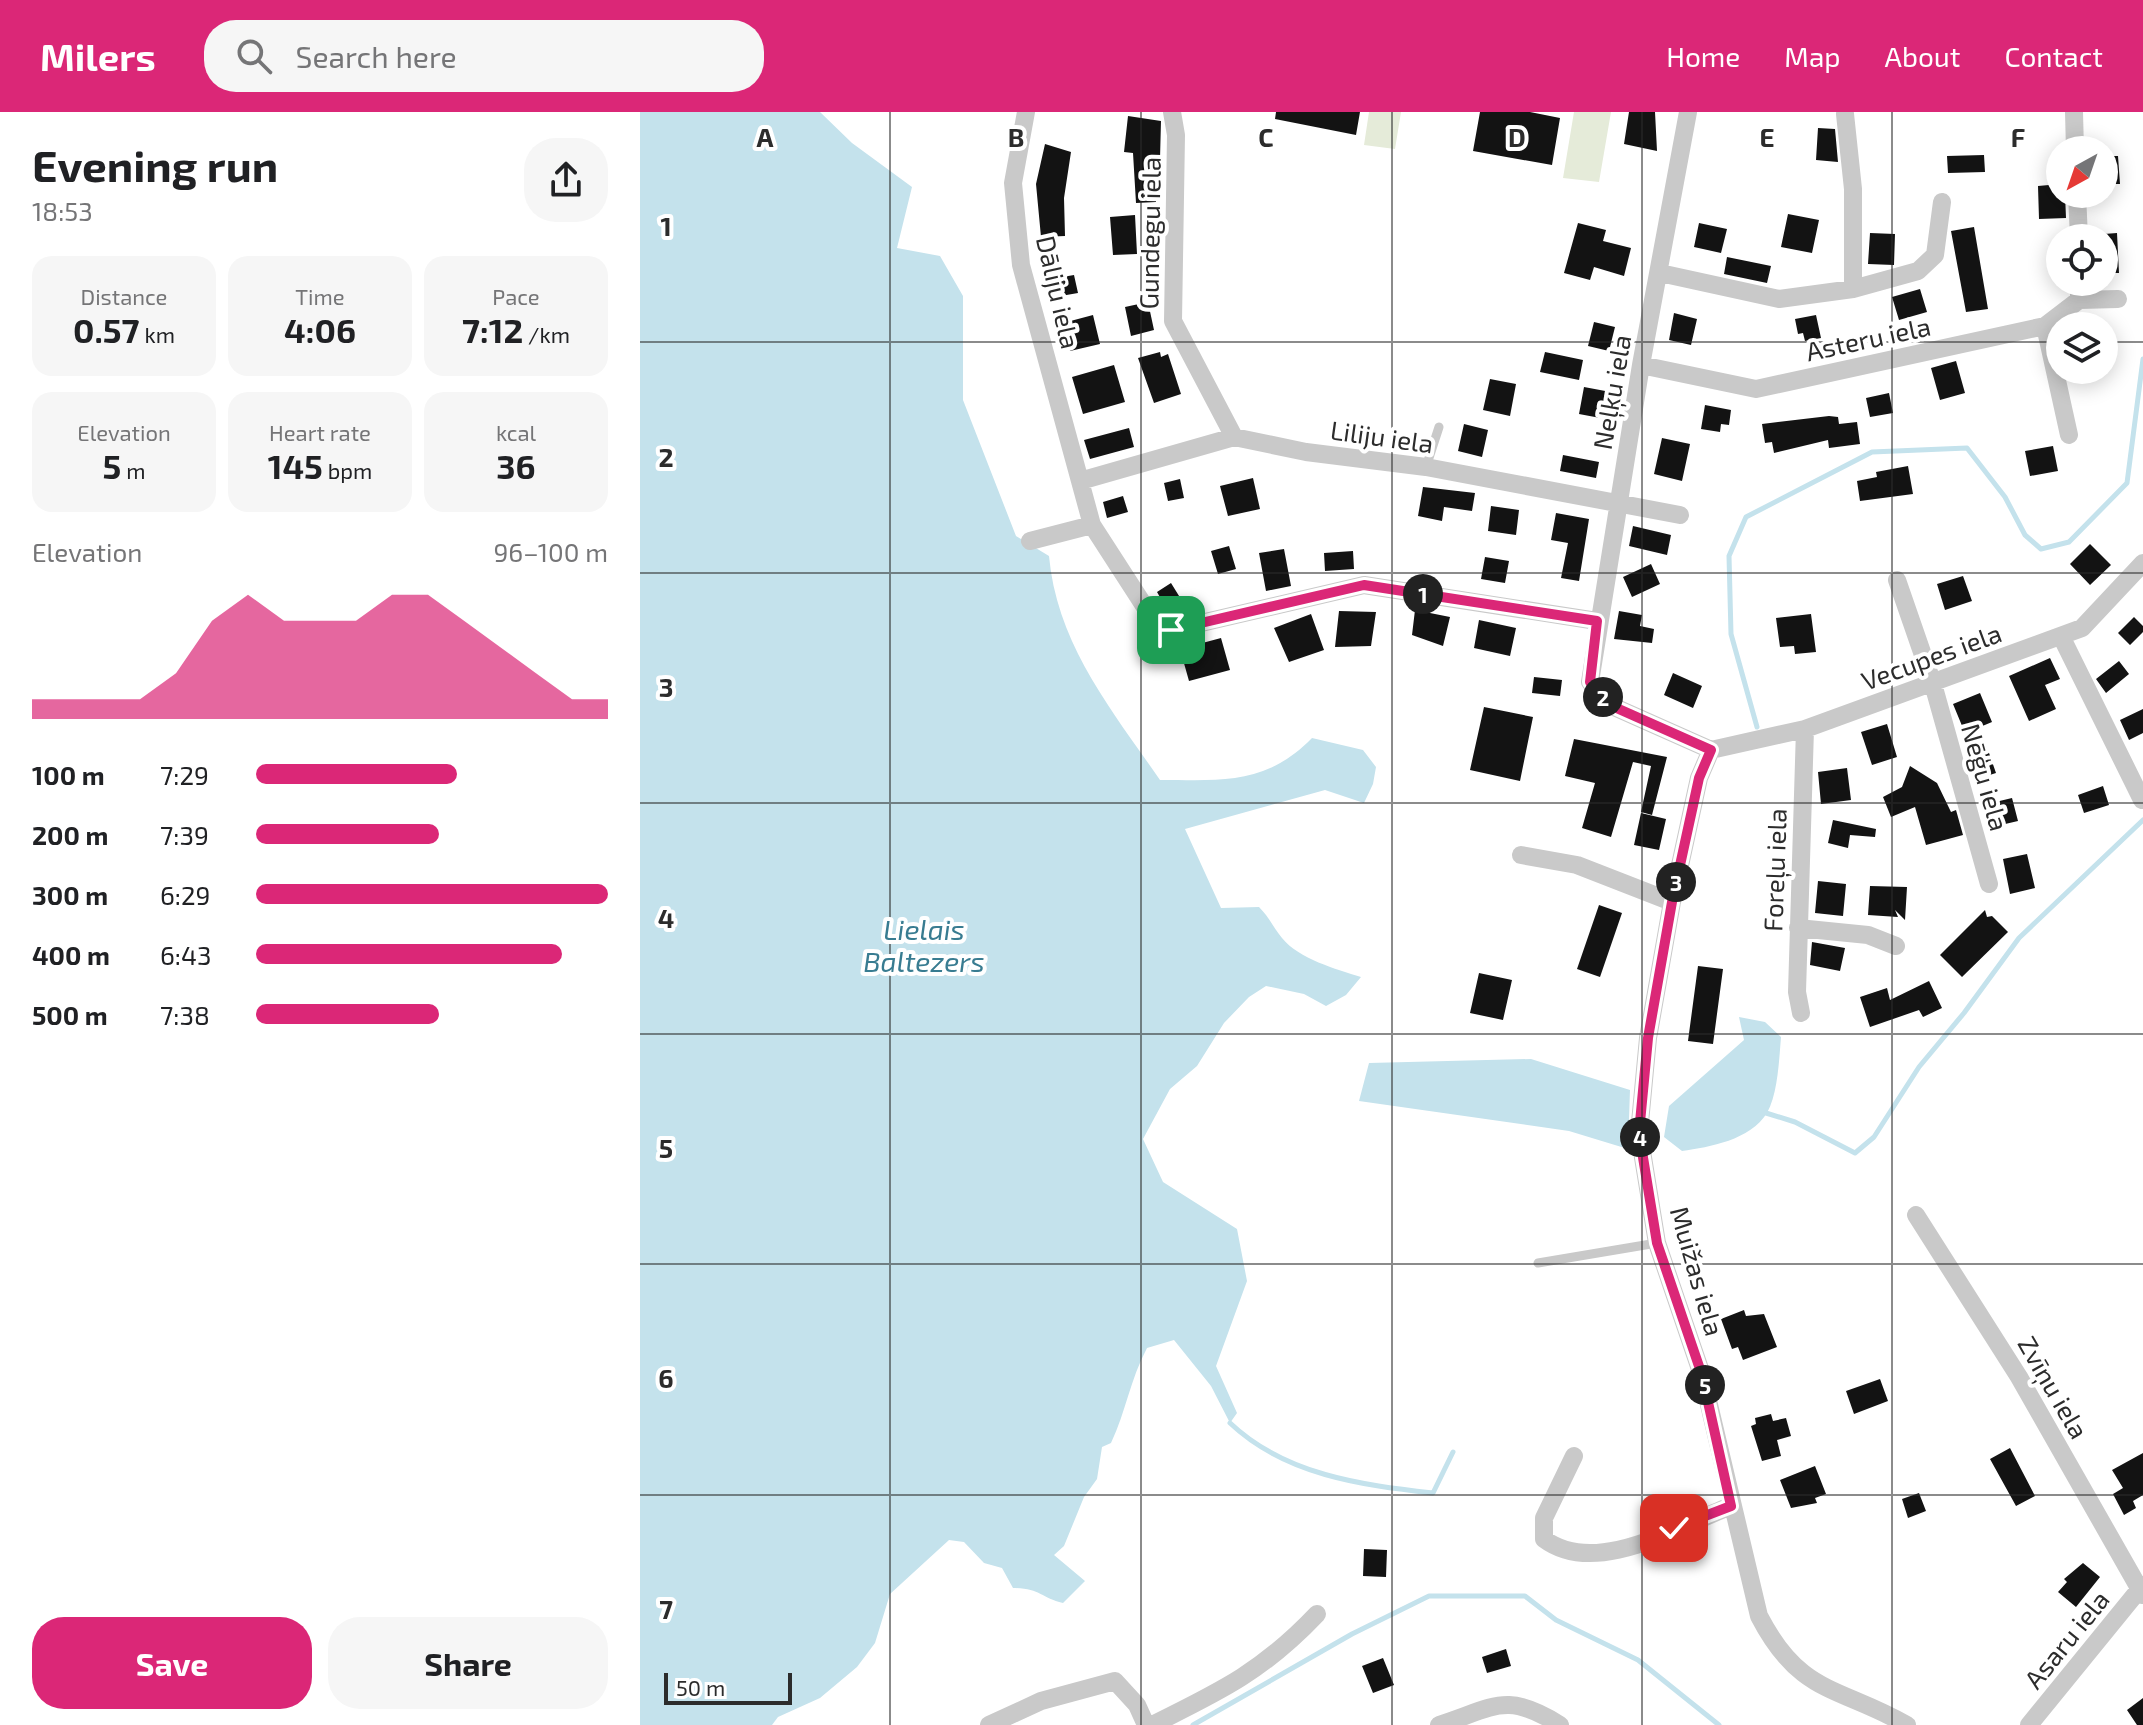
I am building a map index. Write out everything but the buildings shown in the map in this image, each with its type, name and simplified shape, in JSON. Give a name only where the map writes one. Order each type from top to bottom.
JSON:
[{"type":"street","name":"Dāliju iela","points":[[1026,112],[1013,183],[1021,265],[1092,525],[1154,621],[1164,629],[1364,585],[1597,621]]},
{"type":"street","name":"Gundegu iela","points":[[1172,112],[1176,135],[1173,321],[1234,437]]},
{"type":"street","name":"Neļķu iela","points":[[1688,112],[1641,365],[1597,621],[1590,682],[1612,706],[1711,750]]},
{"type":"street","points":[[2074,112],[2075,136]]},
{"type":"street","points":[[1845,114],[1853,189],[1853,289]]},
{"type":"street","points":[[1660,273],[1779,299],[1853,289],[1918,271],[1935,255],[1942,202]]},
{"type":"street","name":"Asteru iela","points":[[1641,365],[1756,389],[2045,326],[2074,296]]},
{"type":"street","points":[[2103,296],[2118,299]]},
{"type":"street","points":[[2045,326],[2069,435]]},
{"type":"street","name":"Liliju iela","points":[[1080,481],[1234,437],[1306,452],[1426,467],[1680,515]]},
{"type":"street","points":[[1030,541],[1092,525]]},
{"type":"street","name":"Vecupes iela","points":[[1711,750],[1805,729],[2082,628],[2143,563]]},
{"type":"street","name":"Nēģu iela","points":[[1897,580],[1933,684],[1989,884]]},
{"type":"street","points":[[2061,636],[2142,800]]},
{"type":"street","name":"Foreļu iela","points":[[1801,1013],[1797,992],[1805,729]]},
{"type":"street","name":"Muižas iela","points":[[1711,750],[1699,778],[1672,902],[1648,1038],[1639,1133],[1657,1243],[1702,1375],[1759,1616],[1776,1649],[1808,1680],[1905,1724]]},
{"type":"street","points":[[1521,855],[1577,865],[1672,902]]},
{"type":"street","points":[[1798,928],[1868,935],[1896,946]]},
{"type":"street","name":"Zvīņu iela","points":[[1916,1215],[2019,1377],[2142,1590]]},
{"type":"street","points":[[1574,1456],[1544,1518],[1544,1539],[1560,1551],[1617,1550],[1731,1506]]},
{"type":"street","name":"Asaru iela","points":[[2029,1725],[2142,1590]]},
{"type":"street","points":[[1152,1725],[1235,1684],[1282,1650],[1317,1614]]},
{"type":"street","points":[[989,1725],[1041,1701],[1115,1681],[1137,1705],[1146,1725]]},
{"type":"street","points":[[1439,1725],[1516,1703],[1531,1706],[1560,1725]]},
{"type":"lane","points":[[1426,467],[1439,427]]},
{"type":"lane","points":[[1538,1263],[1657,1243]]},
{"type":"green space","points":[[1369,112],[1401,112],[1395,149],[1364,145]]},
{"type":"green space","points":[[1574,112],[1611,112],[1599,182],[1563,178]]},
{"type":"water","name":"Lielais Baltezers","points":[[640,112],[820,112],[852,143],[912,187],[897,248],[940,256],[963,296],[963,400],[1016,536],[1049,556],[1054,588],[1075,647],[1105,701],[1160,780],[1241,777],[1277,765],[1312,738],[1363,750],[1376,767],[1373,784],[1364,803],[1325,790],[1185,829],[1221,908],[1259,907],[1282,938],[1298,952],[1361,977],[1346,995],[1326,1006],[1304,994],[1266,986],[1249,997],[1224,1023],[1197,1066],[1170,1089],[1143,1139],[1163,1182],[1237,1229],[1247,1281],[1216,1366],[1237,1413],[1230,1423],[1211,1386],[1174,1340],[1147,1348],[1111,1443],[1102,1447],[1097,1479],[1084,1497],[1064,1546],[1054,1555],[1085,1581],[1063,1603],[1056,1601],[1035,1591],[1013,1588],[1002,1568],[984,1563],[964,1542],[949,1540],[890,1594],[875,1643],[857,1667],[820,1698],[778,1717],[772,1725],[640,1725]]},
{"type":"water","points":[[1739,1017],[1765,1022],[1781,1037],[1771,1105],[1760,1122],[1740,1136],[1682,1151],[1664,1137],[1669,1106],[1744,1040]]},
{"type":"water","points":[[1531,1059],[1630,1090],[1628,1149],[1569,1131],[1359,1101],[1369,1063]]},
{"type":"waterway","points":[[1757,727],[1731,634],[1729,556],[1746,517],[1872,452],[1967,448],[2005,497],[2025,535],[2041,549],[2069,542],[2127,483],[2143,359]]},
{"type":"waterway","points":[[1766,1113],[1795,1122],[1855,1153],[1874,1137],[1919,1067],[1964,1013],[2019,938],[2143,820]]},
{"type":"waterway","points":[[1230,1423],[1252,1441],[1299,1466],[1352,1481],[1406,1490],[1433,1493],[1453,1452]]},
{"type":"waterway","points":[[1193,1725],[1352,1634],[1429,1596],[1525,1596],[1556,1620],[1638,1660],[1719,1725]]},
{"type":"route","points":[[1171,630],[1364,585],[1597,621],[1590,682],[1612,706],[1711,750],[1699,778],[1672,902],[1648,1038],[1639,1133],[1657,1243],[1702,1375],[1731,1506],[1674,1528]]}]
